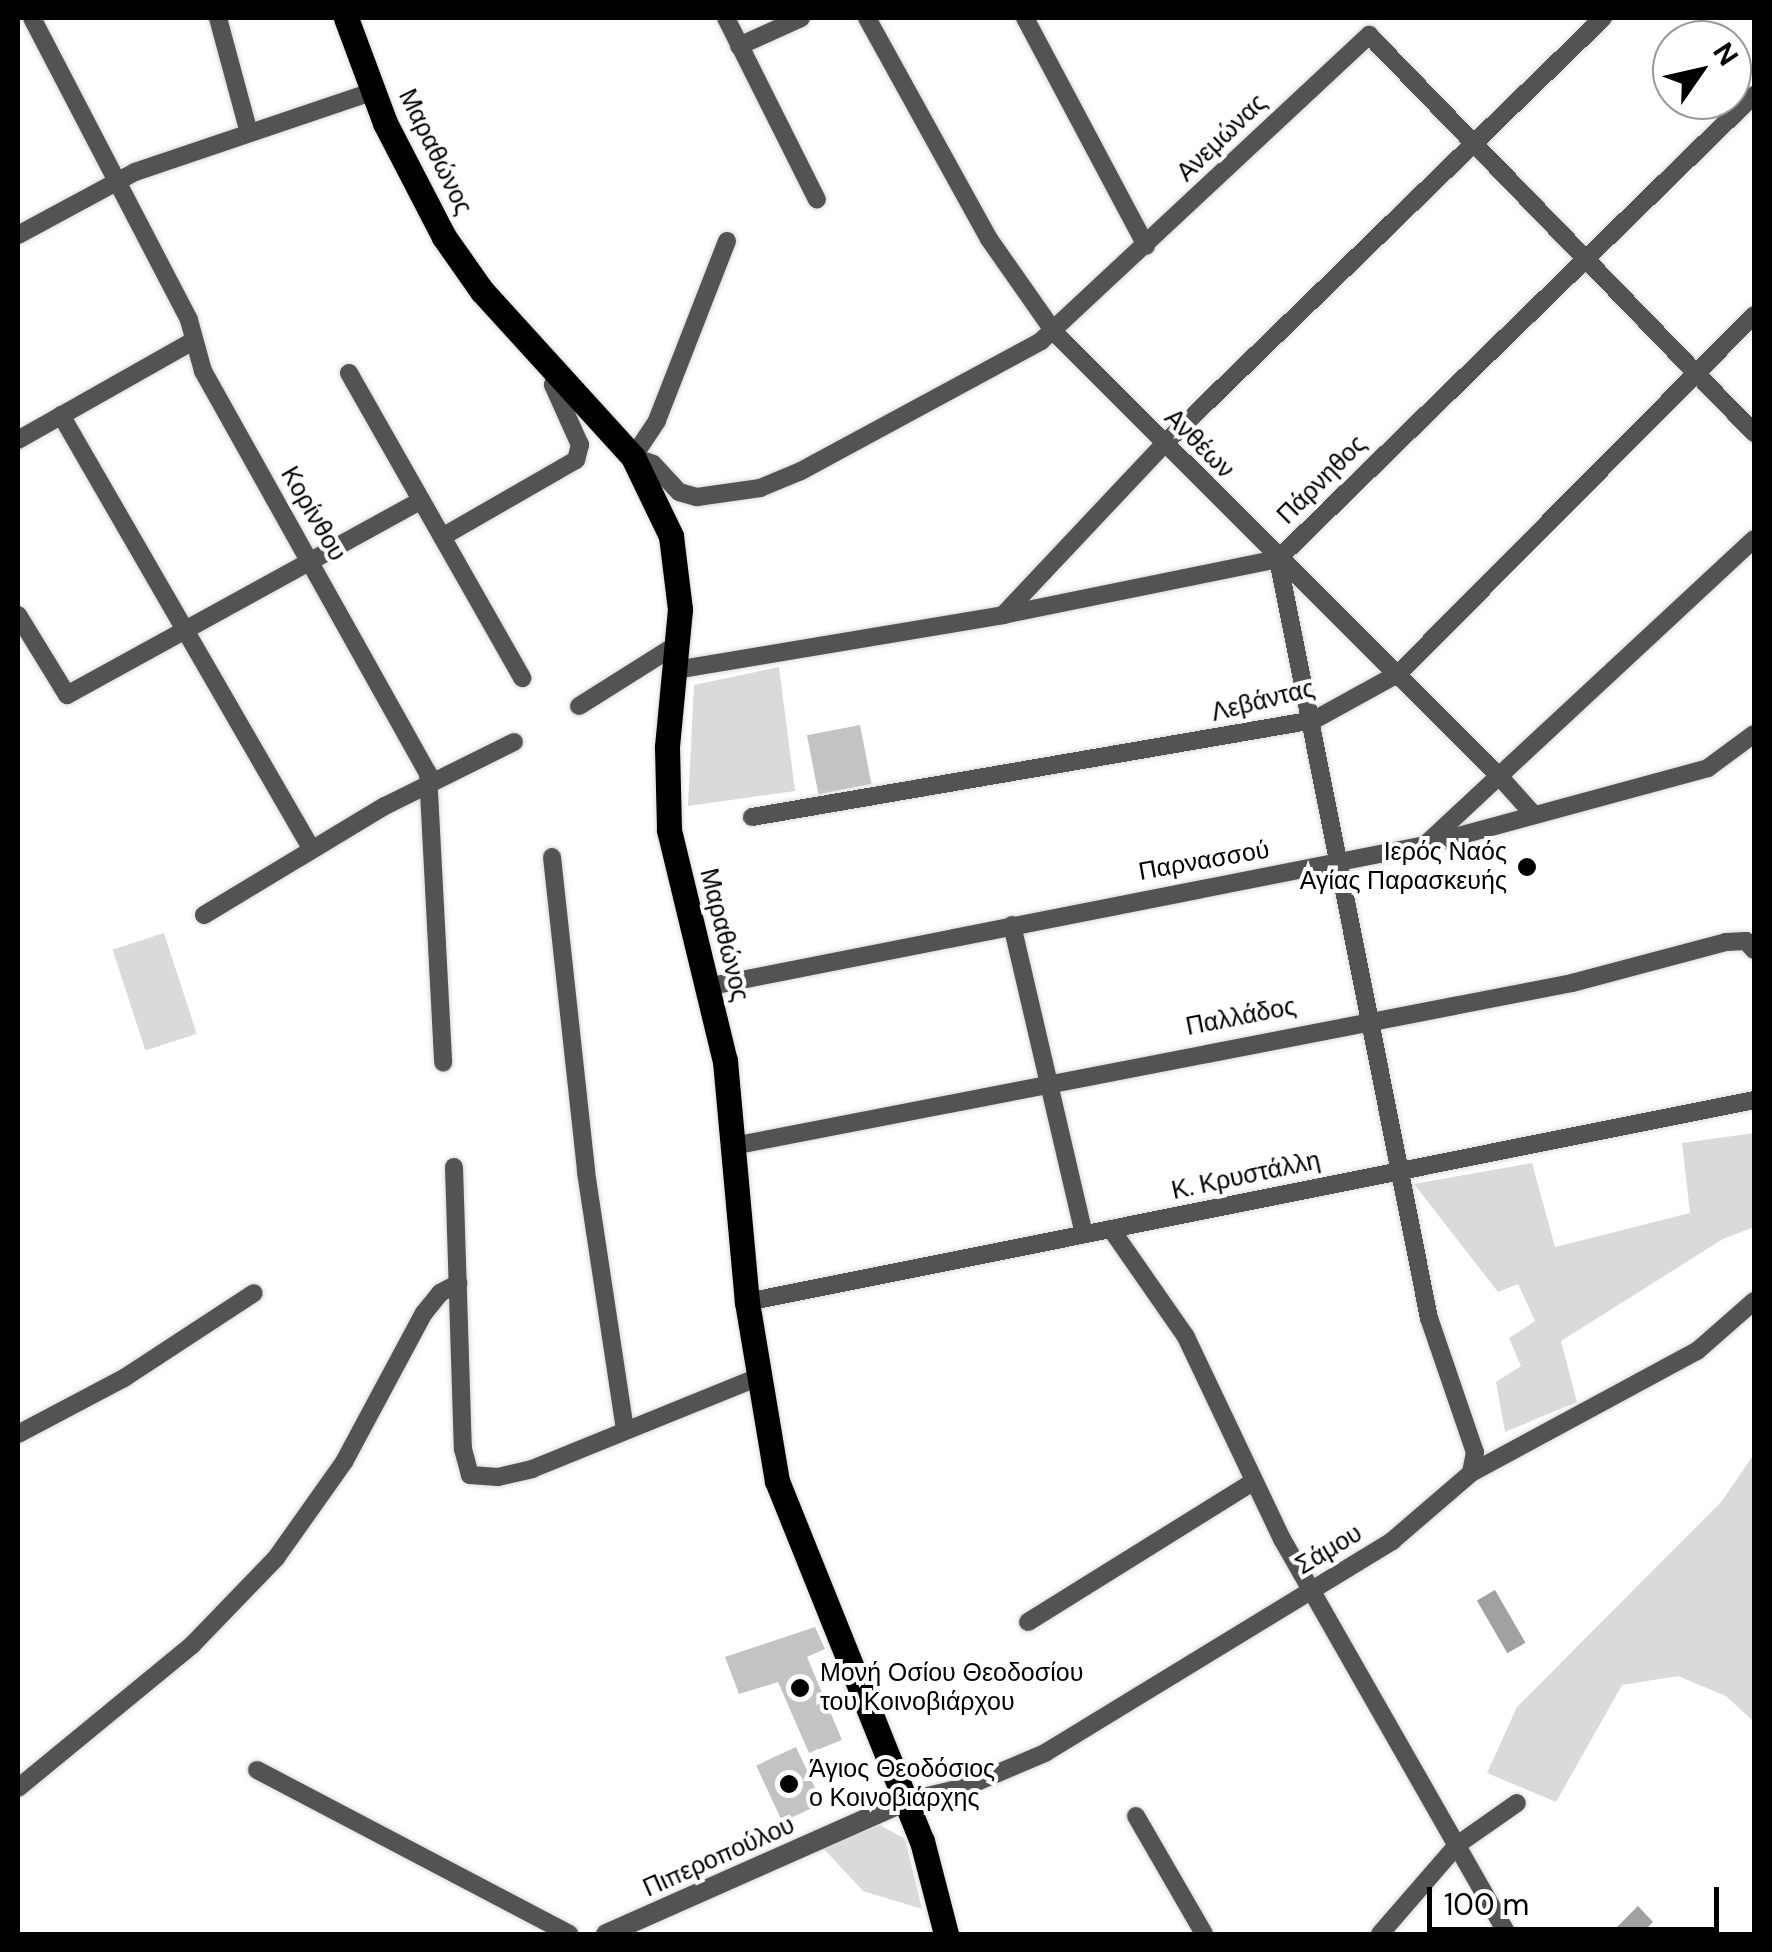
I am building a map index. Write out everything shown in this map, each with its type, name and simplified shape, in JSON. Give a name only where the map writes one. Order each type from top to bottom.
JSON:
[{"type":"main road","name":"Μαραθώνος","points":[[346,18],[372,92],[420,196],[460,262],[633,457],[671,536],[679,643],[667,810],[725,1061],[747,1302],[776,1480],[932,1870],[946,1934]]},
{"type":"street","name":"Κορίνθου","points":[[32,18],[190,320],[203,371],[311,561],[430,784],[443,1063]]},
{"type":"street","points":[[218,18],[249,133]]},
{"type":"street","points":[[726,18],[817,200]]},
{"type":"street","points":[[740,46],[801,18]]},
{"type":"street","name":"Ανθέων","points":[[867,18],[989,240],[1054,332],[1278,558],[1399,673],[1534,815]]},
{"type":"street","points":[[1025,18],[1146,246]]},
{"type":"street","points":[[1003,615],[1164,444],[1603,18]]},
{"type":"street","name":"Ανεμώνας","points":[[633,457],[650,461],[690,496],[760,488],[918,411],[1054,332],[1360,38],[1368,35],[1754,433]]},
{"type":"street","points":[[18,235],[116,181],[372,92]]},
{"type":"street","name":"Πάρνηθος","points":[[676,670],[1003,615],[1278,558],[1754,94]]},
{"type":"street","points":[[633,457],[657,422],[728,241]]},
{"type":"street","name":"Λεβάντας","points":[[752,816],[1314,720],[1399,673],[1754,315]]},
{"type":"street","points":[[18,440],[193,342]]},
{"type":"street","points":[[350,373],[522,678]]},
{"type":"street","points":[[442,536],[576,460],[580,445],[553,385],[560,376]]},
{"type":"street","points":[[61,415],[312,850]]},
{"type":"street","points":[[18,614],[64,695],[422,500]]},
{"type":"street","points":[[1426,844],[1754,538]]},
{"type":"street","points":[[1278,558],[1343,862],[1398,1170],[1429,1318],[1474,1448],[1470,1472]]},
{"type":"street","points":[[579,706],[679,643]]},
{"type":"street","name":"Παρνασσού","points":[[706,986],[1426,844],[1708,768],[1754,734]]},
{"type":"street","points":[[204,915],[430,784],[514,742]]},
{"type":"street","points":[[552,857],[586,1172],[625,1430]]},
{"type":"street","points":[[1012,924],[1084,1234]]},
{"type":"street","name":"Παλλάδος","points":[[733,1146],[1047,1080],[1572,982],[1735,941],[1754,950]]},
{"type":"street","name":"Κ. Κρυστάλλη","points":[[747,1302],[1754,1100]]},
{"type":"street","points":[[454,1166],[463,1449],[470,1474],[498,1478],[761,1376]]},
{"type":"street","points":[[1111,1229],[1186,1337],[1253,1482],[1310,1590],[1507,1934]]},
{"type":"street","points":[[18,1788],[192,1645],[276,1558],[344,1462],[424,1313],[440,1293],[459,1283]]},
{"type":"street","points":[[18,1434],[124,1378],[254,1294]]},
{"type":"street","name":"Σάμου","points":[[906,1802],[965,1788],[1044,1753],[1392,1541],[1470,1472],[1697,1352],[1754,1301]]},
{"type":"street","points":[[1028,1622],[1253,1482]]},
{"type":"street","points":[[257,1770],[570,1934]]},
{"type":"street","name":"Πιπεροπούλου","points":[[606,1934],[906,1802]]},
{"type":"street","points":[[1380,1934],[1457,1845],[1517,1803]]},
{"type":"street","points":[[1136,1816],[1204,1934]]},
{"type":"shaded area","points":[[779,667],[795,791],[688,806],[694,685]]},
{"type":"shaded area","points":[[164,933],[197,1034],[145,1050],[113,950]]},
{"type":"shaded area","points":[[1754,1133],[1754,1227],[1723,1239],[1561,1341],[1577,1402],[1505,1432],[1496,1382],[1521,1366],[1509,1338],[1535,1321],[1518,1284],[1498,1292],[1414,1184],[1532,1163],[1555,1247],[1690,1213],[1682,1143]]},
{"type":"shaded area","points":[[1754,1454],[1754,1722],[1726,1696],[1678,1676],[1622,1685],[1556,1802],[1487,1773],[1517,1707],[1722,1501]]},
{"type":"shaded area","points":[[1495,1590],[1526,1643],[1507,1653],[1477,1600]]},
{"type":"shaded area","points":[[880,1825],[905,1839],[922,1909],[863,1891],[823,1848]]},
{"type":"shaded area","points":[[1638,1906],[1653,1922],[1641,1934],[1610,1934]]},
{"type":"building","points":[[860,725],[871,784],[818,794],[807,735]]},
{"type":"building","name":"Μονή Οσίου Θεοδοσίου του Κοινοβιάρχου","points":[[815,1627],[825,1649],[807,1657],[842,1740],[809,1753],[778,1682],[739,1694],[725,1657]]},
{"type":"building","name":"Άγιος Θεοδόσιος ο Κοινοβιάρχης","points":[[796,1747],[822,1803],[782,1822],[756,1766]]},
{"type":"place","name":"Ιερός Ναός Αγίας Παρασκευής","points":[[1527,867]]},
{"type":"place","name":"Μονή Οσίου Θεοδοσίου του Κοινοβιάρχου","points":[[800,1688]]},
{"type":"place","name":"Άγιος Θεοδόσιος ο Κοινοβιάρχης","points":[[789,1784]]}]
